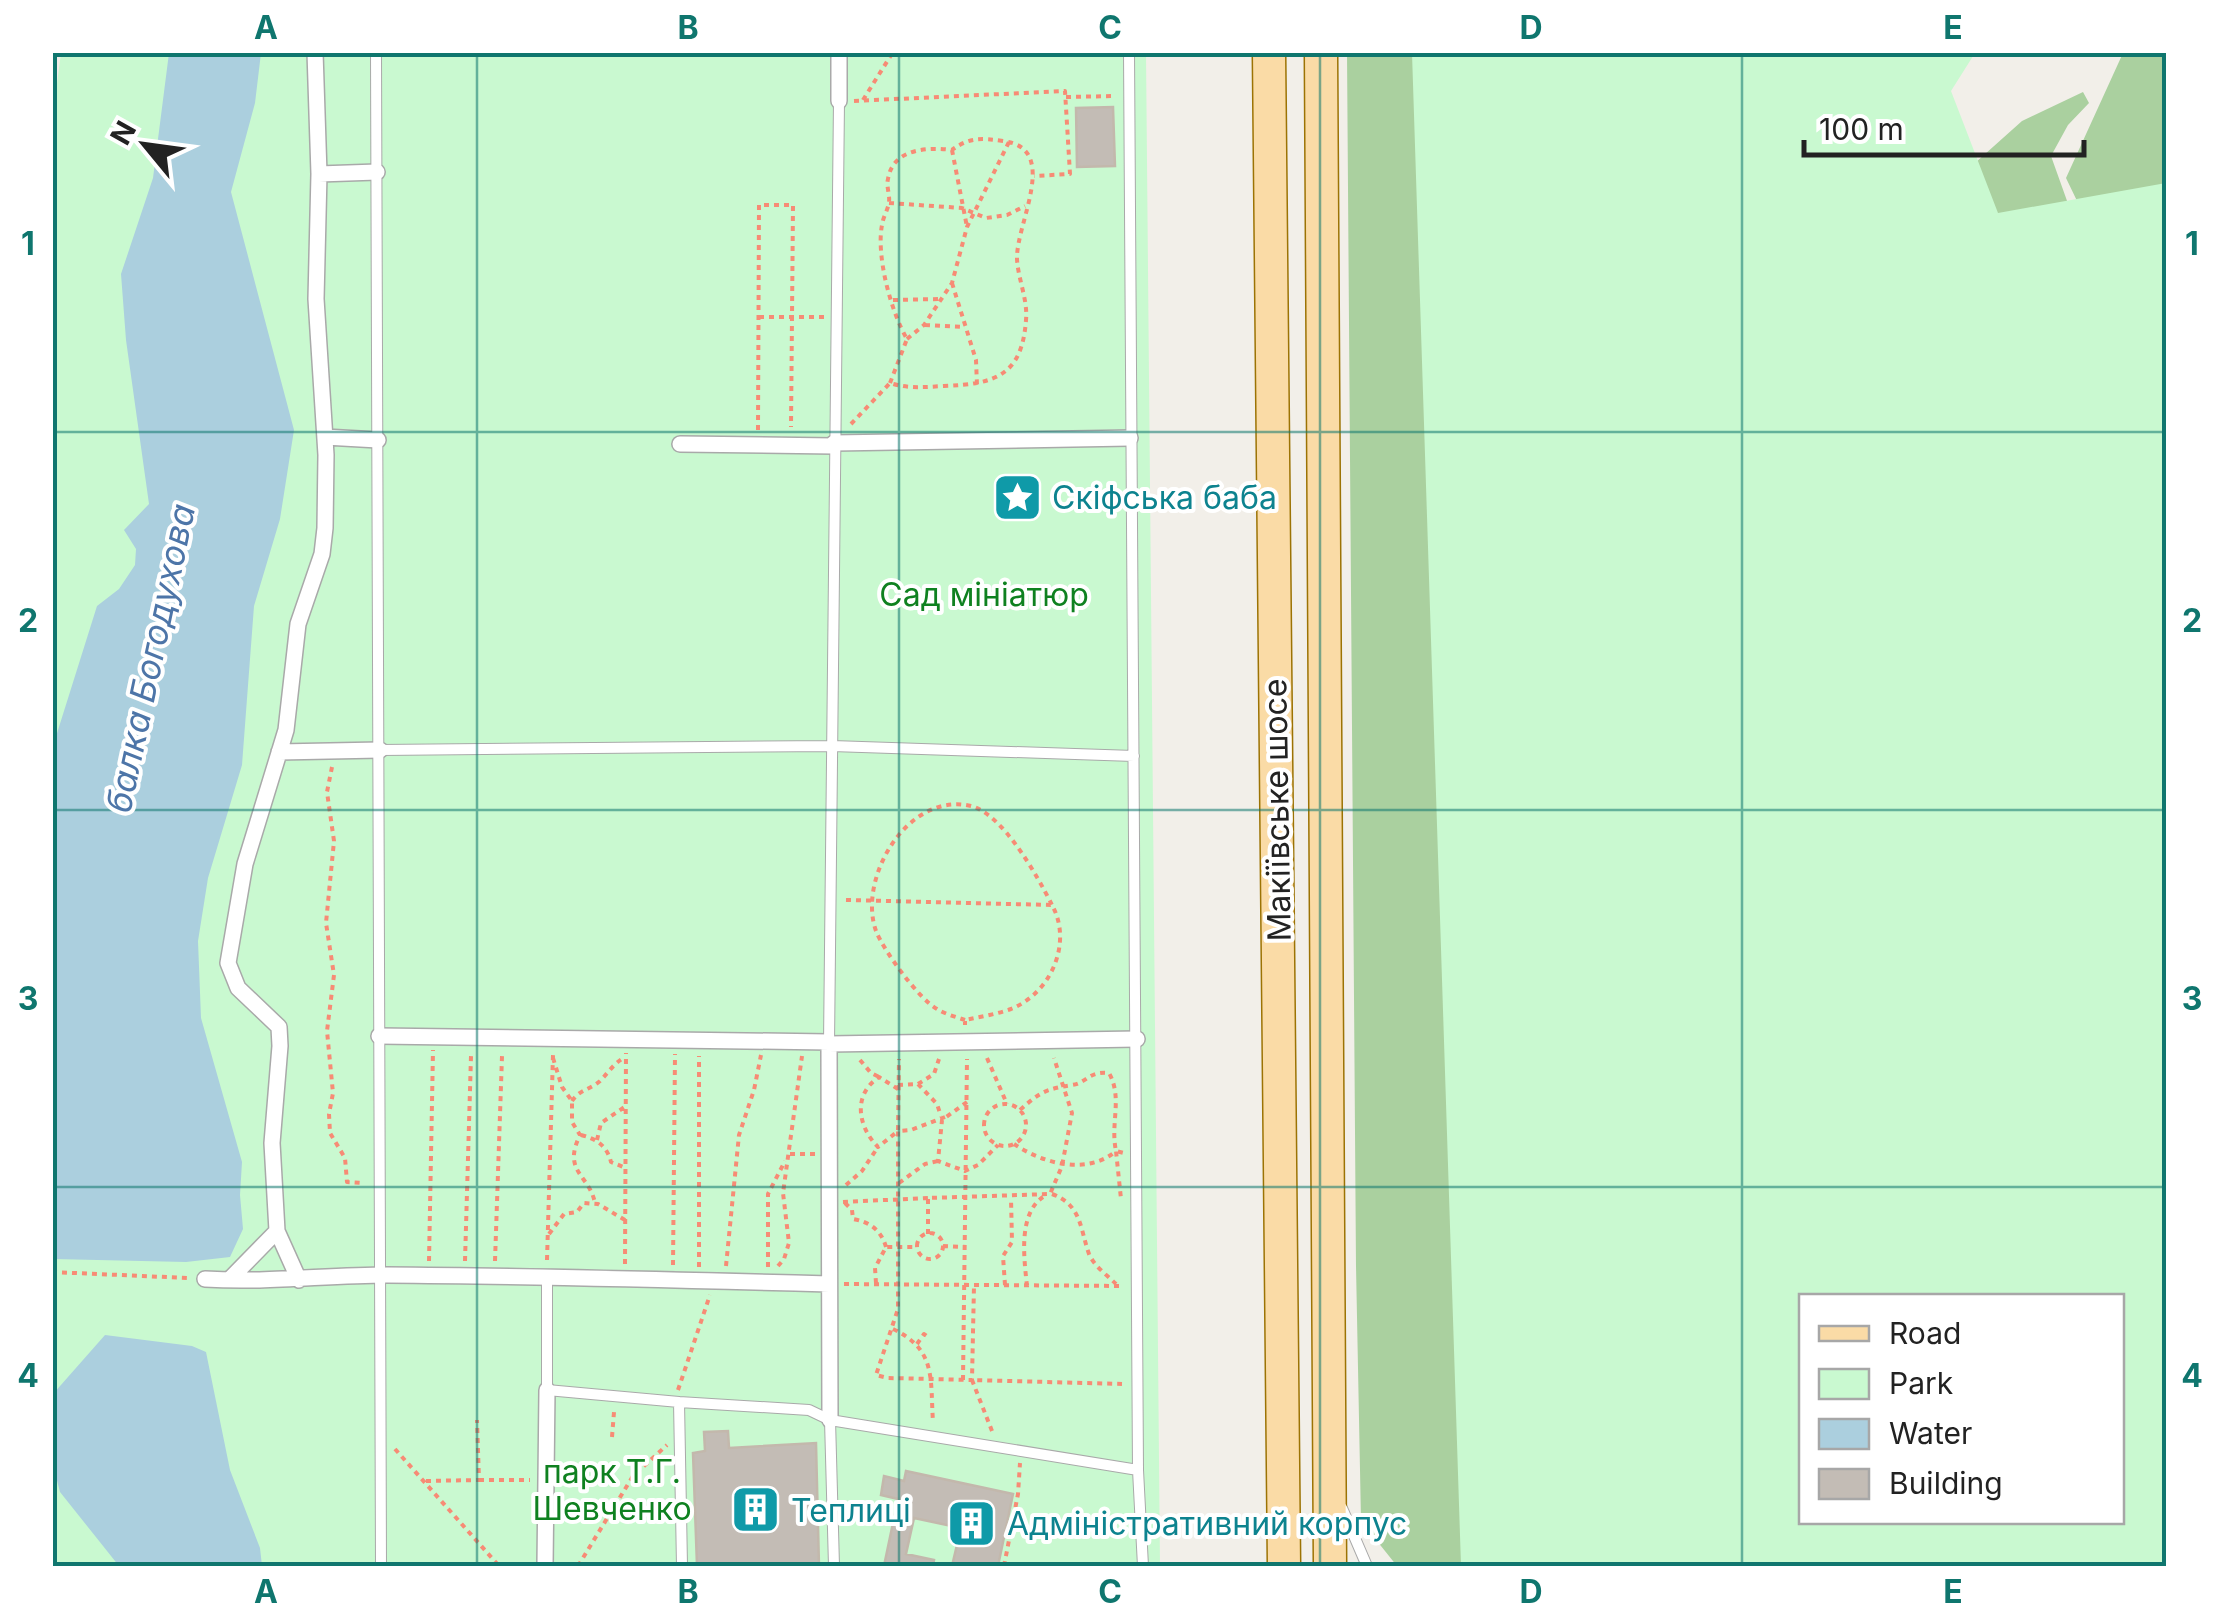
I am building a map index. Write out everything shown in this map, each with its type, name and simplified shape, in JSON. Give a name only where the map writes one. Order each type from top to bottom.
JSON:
[{"type":"main road","name":"Макіївське шосе","points":[[1269,52],[1284,1566]]},
{"type":"main road","name":"Макіївське шосе","points":[[1321,52],[1330,1566]]},
{"type":"street","points":[[299,1280],[277,1232],[272,1143],[278,1027],[238,988],[228,963],[245,864],[286,730],[298,624],[322,554],[326,487],[316,299],[315,52]]},
{"type":"street","points":[[839,52],[839,102]]},
{"type":"street","points":[[318,174],[377,172]]},
{"type":"street","points":[[325,438],[378,440]]},
{"type":"street","points":[[680,444],[790,446],[1130,438]]},
{"type":"street","points":[[279,752],[380,750]]},
{"type":"street","points":[[378,1036],[553,1040],[626,1049],[676,1040],[852,1044],[1137,1039]]},
{"type":"street","points":[[829,1043],[830,1420]]},
{"type":"street","points":[[230,1280],[277,1232]]},
{"type":"street","points":[[205,1278],[547,1276],[829,1284]]},
{"type":"street","points":[[546,1566],[547,1390]]},
{"type":"lane","points":[[376,52],[380,750],[376,926],[382,1566]]},
{"type":"lane","points":[[1128,52],[1137,1039],[1135,1286],[1143,1566]]},
{"type":"lane","points":[[829,1043],[839,102]]},
{"type":"lane","points":[[380,750],[832,746],[1134,756]]},
{"type":"lane","points":[[547,1276],[547,1390],[809,1410],[830,1420],[1138,1470]]},
{"type":"lane","points":[[676,1402],[682,1566]]},
{"type":"lane","points":[[830,1420],[834,1566]]},
{"type":"lane","points":[[1330,1480],[1367,1566]]},
{"type":"path","points":[[863,100],[893,52]]},
{"type":"path","points":[[839,102],[1065,91],[1070,174],[1034,176]]},
{"type":"path","points":[[1066,98],[1128,96]]},
{"type":"path","points":[[890,383],[905,388],[977,384],[1013,366],[1020,354],[1027,315],[1017,262],[1018,237],[1034,176],[1030,156],[1016,143],[964,140],[952,150],[930,147],[912,151],[900,158],[888,176],[889,203],[881,227],[885,278],[907,338]]},
{"type":"path","points":[[834,444],[890,383],[907,338],[924,325],[952,283],[967,226],[1010,142]]},
{"type":"path","points":[[952,150],[967,226]]},
{"type":"path","points":[[889,203],[962,208],[986,218],[1026,206]]},
{"type":"path","points":[[758,445],[759,205],[792,206],[790,446]]},
{"type":"path","points":[[952,283],[976,360],[977,384]]},
{"type":"path","points":[[892,300],[938,300]]},
{"type":"path","points":[[758,317],[836,317]]},
{"type":"path","points":[[924,325],[965,328]]},
{"type":"path","points":[[334,750],[327,792],[334,841],[326,923],[334,975],[327,1031],[333,1093],[330,1132],[345,1158],[347,1182],[379,1182]]},
{"type":"path","points":[[972,806],[1019,848],[1052,905],[1062,935],[1056,963],[1038,990],[1014,1008],[965,1020],[936,1008],[886,950],[876,929],[872,899],[878,871],[903,828],[926,813],[972,806]]},
{"type":"path","points":[[832,901],[1052,905]]},
{"type":"path","points":[[965,1020],[1007,1104],[1026,1117],[1026,1132],[1014,1144]]},
{"type":"path","points":[[429,1276],[434,1038]]},
{"type":"path","points":[[465,1276],[472,1039]]},
{"type":"path","points":[[495,1276],[502,1040]]},
{"type":"path","points":[[547,1276],[553,1040]]},
{"type":"path","points":[[673,1280],[676,1040]]},
{"type":"path","points":[[700,1041],[712,1281]]},
{"type":"path","points":[[676,1402],[712,1281],[738,1134],[754,1090],[761,1041]]},
{"type":"path","points":[[788,1154],[768,1194],[768,1277],[784,1259],[789,1243],[782,1193],[788,1154],[804,1041]]},
{"type":"path","points":[[1027,1286],[1024,1264],[1030,1211],[1038,1199],[1050,1194],[1062,1166],[1072,1114],[1045,1041]]},
{"type":"path","points":[[963,1380],[967,1102],[974,1042]]},
{"type":"path","points":[[898,1043],[898,1308],[876,1374],[888,1378],[1136,1384]]},
{"type":"path","points":[[852,1044],[862,1062],[898,1087],[918,1084],[934,1074],[940,1060],[934,1043]]},
{"type":"path","points":[[626,1049],[597,1084],[578,1092],[572,1100],[572,1122],[580,1135],[596,1140],[604,1146],[611,1162],[626,1168]]},
{"type":"path","points":[[624,1278],[626,1049]]},
{"type":"path","points":[[553,1058],[559,1067],[562,1087],[572,1100]]},
{"type":"path","points":[[1020,1110],[1050,1087],[1076,1085],[1092,1073],[1110,1073],[1118,1095],[1113,1128],[1120,1170],[1119,1197],[1137,1221]]},
{"type":"path","points":[[878,1148],[868,1137],[860,1108],[865,1089],[879,1076]]},
{"type":"path","points":[[918,1084],[943,1116],[938,1161]]},
{"type":"path","points":[[967,1102],[911,1130],[888,1136],[862,1171],[848,1182],[837,1202],[1057,1195],[1085,1230],[1090,1256],[1118,1286]]},
{"type":"path","points":[[998,1145],[986,1135],[984,1122],[990,1110],[1007,1104]]},
{"type":"path","points":[[596,1140],[600,1122],[626,1106]]},
{"type":"path","points":[[580,1135],[574,1151],[575,1167],[594,1203]]},
{"type":"path","points":[[898,1184],[925,1164],[938,1161],[965,1170],[978,1165],[998,1145],[1014,1144],[1026,1153],[1062,1166],[1096,1161],[1116,1151],[1134,1156]]},
{"type":"path","points":[[788,1154],[828,1154]]},
{"type":"path","points":[[1005,1285],[1002,1256],[1012,1242],[1012,1196]]},
{"type":"path","points":[[928,1198],[928,1234]]},
{"type":"path","points":[[845,1202],[854,1219],[876,1229],[886,1246]]},
{"type":"path","points":[[548,1238],[564,1214],[576,1212],[584,1204],[594,1203],[625,1220]]},
{"type":"path","points":[[928,1234],[940,1238],[943,1246],[938,1257],[931,1259],[920,1255],[918,1246],[920,1238],[928,1234]]},
{"type":"path","points":[[886,1246],[918,1246]]},
{"type":"path","points":[[877,1285],[875,1268],[886,1246]]},
{"type":"path","points":[[943,1246],[966,1246]]},
{"type":"path","points":[[52,1272],[205,1278]]},
{"type":"path","points":[[829,1284],[1135,1286]]},
{"type":"path","points":[[974,1285],[972,1380],[998,1446]]},
{"type":"path","points":[[893,1329],[917,1344],[929,1363],[934,1436]]},
{"type":"path","points":[[917,1344],[924,1334]]},
{"type":"path","points":[[612,1438],[614,1397]]},
{"type":"path","points":[[478,1420],[479,1480]]},
{"type":"path","points":[[578,1566],[633,1476],[679,1437]]},
{"type":"path","points":[[380,1446],[394,1448],[499,1566]]},
{"type":"path","points":[[1004,1566],[1018,1494],[1020,1451]]},
{"type":"path","points":[[426,1481],[546,1481]]},
{"type":"green space","points":[[61,53],[1146,53],[1160,1566],[52,1566],[52,121]]},
{"type":"green space","points":[[1347,53],[1523,53],[1516,1566],[1397,1566],[1361,1521]]},
{"type":"green space","points":[[1412,53],[1975,53],[1951,91],[1998,213],[2166,183],[2166,1566],[1461,1566]]},
{"type":"green space","points":[[2123,53],[2166,53],[2166,223],[2091,230],[2066,178]]},
{"type":"green space","points":[[2083,92],[2089,103],[2068,125],[2051,156],[2076,226],[1991,231],[1956,180],[2022,121]]},
{"type":"water","name":"балка Богодухова","points":[[169,53],[261,53],[255,103],[231,192],[294,430],[280,519],[254,606],[242,765],[208,878],[198,941],[201,1018],[242,1162],[243,1229],[230,1257],[186,1262],[53,1259],[52,897],[57,896],[52,891],[53,746],[97,606],[119,589],[135,565],[136,549],[124,530],[149,504],[126,340],[121,274],[153,178]]},
{"type":"water","points":[[105,1335],[192,1346],[206,1352],[230,1470],[260,1548],[262,1566],[119,1566],[60,1492],[53,1465],[53,1394]]},
{"type":"building","points":[[1113,107],[1115,166],[1077,167],[1076,108]]},
{"type":"building","name":"Теплиці","points":[[728,1431],[729,1448],[816,1443],[819,1566],[697,1566],[693,1453],[705,1451],[704,1432]]},
{"type":"building","name":"Адміністративний корпус","points":[[906,1471],[1013,1494],[998,1566],[952,1566],[961,1528],[914,1518],[906,1554],[934,1560],[933,1566],[884,1566],[898,1499],[881,1495],[884,1476],[904,1481]]},
{"type":"place","name":"Скіфська баба","points":[[1017,497]]},
{"type":"place","name":"Теплиці","points":[[756,1510]]},
{"type":"place","name":"Адміністративний корпус","points":[[972,1523]]},
{"type":"park label","name":"Сад мініатюр","points":[[984,594]]},
{"type":"park label","name":"парк Т.Г. Шевченко","points":[[612,1490]]}]
